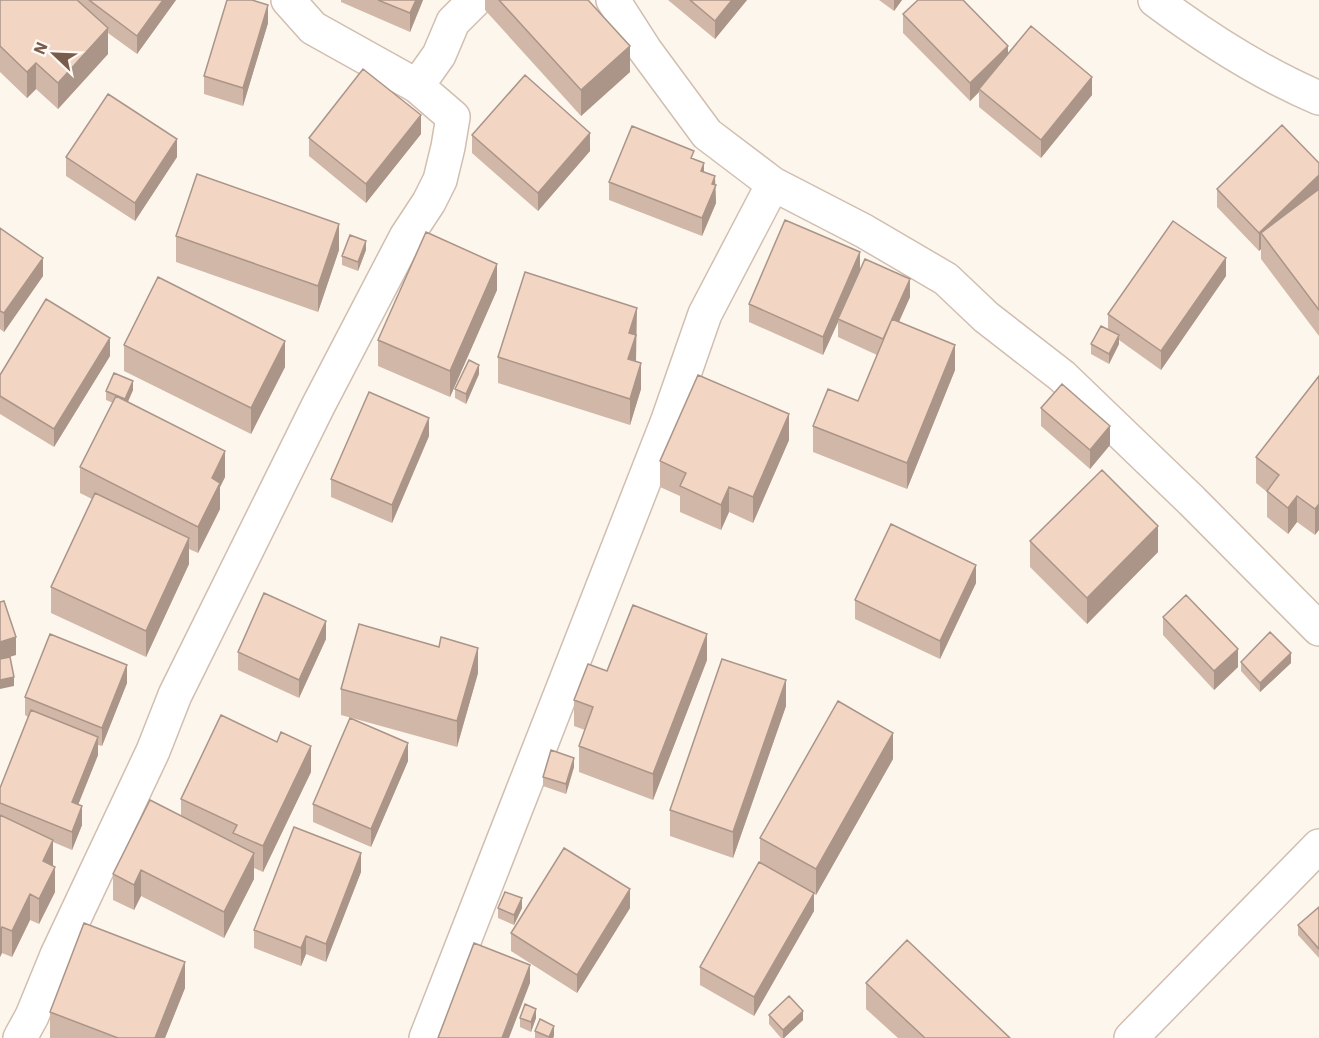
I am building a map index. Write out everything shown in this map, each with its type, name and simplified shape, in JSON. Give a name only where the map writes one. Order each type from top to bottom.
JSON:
[{"type":"street","points":[[20,1038],[153,752],[175,695],[323,396],[406,237],[429,202],[440,180],[453,117],[417,87],[313,28],[288,0]]},
{"type":"street","points":[[417,87],[439,55],[453,22],[475,0]]},
{"type":"street","points":[[613,0],[645,50],[707,134],[773,184],[864,231],[946,279],[986,317],[1062,376],[1192,501],[1319,629]]},
{"type":"street","points":[[1155,0],[1209,39],[1286,84],[1319,98]]},
{"type":"street","points":[[426,1038],[668,420],[705,314],[773,184]]},
{"type":"street","points":[[1131,1038],[1319,846]]},
{"type":"building","points":[[0,0],[77,0],[108,28],[58,83],[36,63],[27,72],[0,46]]},
{"type":"building","points":[[89,0],[163,0],[137,36]]},
{"type":"building","points":[[227,0],[252,0],[268,5],[243,88],[204,76]]},
{"type":"building","points":[[378,0],[416,0],[410,13]]},
{"type":"building","points":[[499,0],[588,0],[630,46],[581,90]]},
{"type":"building","points":[[690,0],[732,0],[715,21]]},
{"type":"building","points":[[918,0],[963,0],[1008,46],[970,83],[903,14]]},
{"type":"building","points":[[1031,26],[1092,77],[1041,140],[979,89]]},
{"type":"building","points":[[363,69],[421,115],[366,184],[309,138]]},
{"type":"building","points":[[525,75],[590,133],[538,193],[472,135]]},
{"type":"building","points":[[108,94],[177,139],[135,203],[66,157]]},
{"type":"building","points":[[1282,125],[1319,163],[1319,175],[1259,233],[1217,189]]},
{"type":"building","points":[[632,126],[694,151],[691,158],[704,163],[701,171],[715,176],[712,184],[716,185],[702,218],[609,182]]},
{"type":"building","points":[[197,174],[339,224],[318,286],[176,236]]},
{"type":"building","points":[[1319,189],[1319,310],[1261,233]]},
{"type":"building","points":[[785,220],[860,252],[823,337],[749,304]]},
{"type":"building","points":[[1173,221],[1226,258],[1161,351],[1108,314]]},
{"type":"building","points":[[0,228],[43,258],[4,313],[0,311]]},
{"type":"building","points":[[426,232],[497,264],[450,371],[378,340]]},
{"type":"building","points":[[350,235],[366,241],[358,262],[342,256]]},
{"type":"building","points":[[865,259],[910,279],[883,339],[838,319]]},
{"type":"building","points":[[525,272],[637,308],[629,333],[636,335],[628,359],[641,363],[630,399],[498,357]]},
{"type":"building","points":[[158,277],[285,341],[251,408],[124,345]]},
{"type":"building","points":[[46,299],[110,338],[54,429],[0,396],[0,375]]},
{"type":"building","points":[[892,319],[955,345],[907,463],[813,426],[828,389],[858,401]]},
{"type":"building","points":[[1101,326],[1119,335],[1109,354],[1091,344]]},
{"type":"building","points":[[469,360],[479,365],[466,394],[455,389]]},
{"type":"building","points":[[114,373],[133,381],[125,399],[106,391]]},
{"type":"building","points":[[698,375],[789,414],[753,497],[729,487],[721,505],[680,486],[686,473],[660,461]]},
{"type":"building","points":[[1319,376],[1319,504],[1315,509],[1297,496],[1288,508],[1267,491],[1279,475],[1256,457]]},
{"type":"building","points":[[1062,384],[1110,426],[1090,450],[1041,408]]},
{"type":"building","points":[[369,392],[429,418],[392,505],[331,479]]},
{"type":"building","points":[[116,396],[225,451],[212,478],[220,483],[198,527],[80,467]]},
{"type":"building","points":[[1102,470],[1158,526],[1087,598],[1030,541]]},
{"type":"building","points":[[95,493],[189,538],[146,631],[51,587]]},
{"type":"building","points":[[891,524],[976,565],[940,641],[855,600]]},
{"type":"building","points":[[264,593],[326,621],[299,680],[238,652]]},
{"type":"building","points":[[1186,595],[1238,649],[1214,671],[1163,617]]},
{"type":"building","points":[[4,601],[16,637],[0,642],[0,602]]},
{"type":"building","points":[[633,605],[707,634],[653,774],[579,746],[593,707],[574,700],[588,664],[607,671]]},
{"type":"building","points":[[359,624],[439,647],[441,637],[478,648],[457,721],[341,689]]},
{"type":"building","points":[[1270,632],[1291,653],[1260,683],[1241,662]]},
{"type":"building","points":[[50,634],[127,665],[102,728],[25,697]]},
{"type":"building","points":[[10,657],[14,677],[0,680],[0,659]]},
{"type":"building","points":[[722,659],[786,680],[733,832],[670,810]]},
{"type":"building","points":[[838,701],[893,733],[816,869],[760,838]]},
{"type":"building","points":[[31,710],[98,737],[72,802],[82,806],[72,832],[0,803],[0,788]]},
{"type":"building","points":[[221,715],[277,742],[281,732],[311,746],[263,846],[233,833],[237,825],[181,799]]},
{"type":"building","points":[[350,718],[408,743],[371,829],[313,804]]},
{"type":"building","points":[[551,750],[574,758],[566,784],[543,777]]},
{"type":"building","points":[[150,800],[254,853],[224,912],[141,870],[134,885],[113,874]]},
{"type":"building","points":[[0,815],[53,840],[43,861],[55,867],[39,899],[30,894],[12,931],[2,927],[0,931]]},
{"type":"building","points":[[294,827],[361,853],[326,944],[306,936],[301,948],[254,930]]},
{"type":"building","points":[[564,848],[630,889],[577,975],[511,933]]},
{"type":"building","points":[[759,862],[814,893],[754,997],[700,967]]},
{"type":"building","points":[[505,892],[522,898],[514,915],[498,908]]},
{"type":"building","points":[[1319,907],[1319,949],[1298,925]]},
{"type":"building","points":[[84,923],[185,962],[155,1038],[118,1038],[50,1012]]},
{"type":"building","points":[[907,940],[1010,1038],[925,1038],[866,983]]},
{"type":"building","points":[[474,943],[530,965],[502,1038],[438,1038]]},
{"type":"building","points":[[789,996],[803,1011],[783,1030],[769,1015]]},
{"type":"building","points":[[525,1004],[536,1009],[531,1022],[520,1018]]},
{"type":"building","points":[[540,1019],[554,1026],[549,1037],[535,1031]]}]
